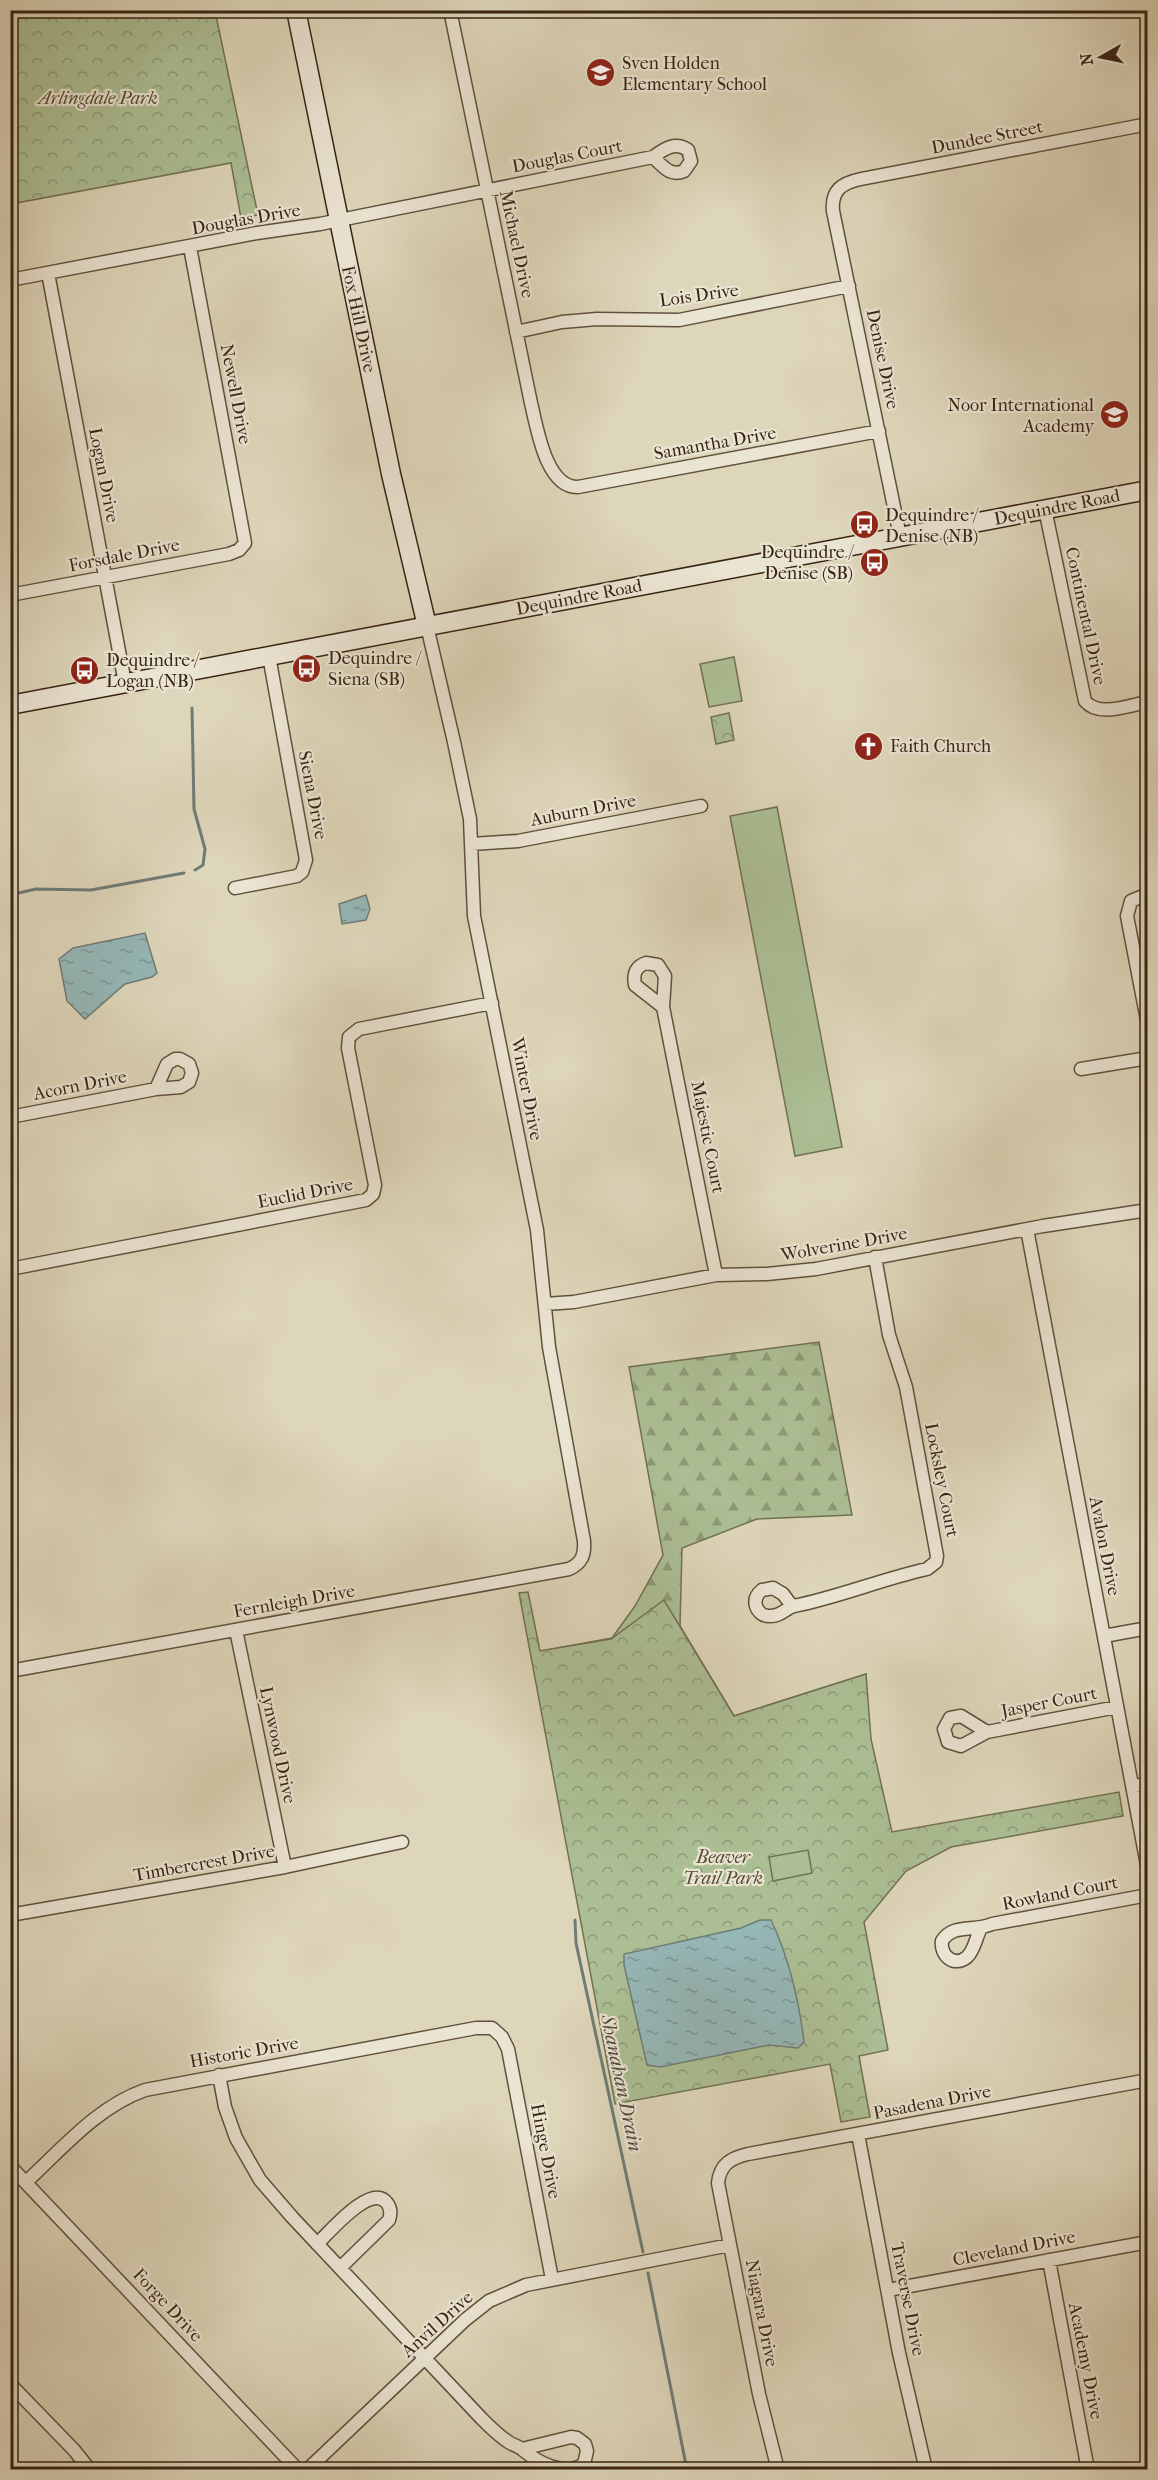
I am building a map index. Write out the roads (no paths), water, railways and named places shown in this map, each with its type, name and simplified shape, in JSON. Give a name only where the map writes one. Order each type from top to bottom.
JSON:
[{"type":"main road","name":"Fox Hill Drive","points":[[296,10],[391,474],[427,626]]},
{"type":"main road","name":"Dequindre Road","points":[[10,705],[1148,490]]},
{"type":"street","name":"Michael Drive","points":[[450,10],[538,431],[549,465],[559,482]]},
{"type":"street","name":"Dundee Street","points":[[836,190],[845,184],[861,179],[1148,124]]},
{"type":"street","name":"Douglas Court","points":[[487,190],[653,157]]},
{"type":"street","name":"Douglas Drive","points":[[10,280],[339,220],[487,190]]},
{"type":"street","name":"Denise Drive","points":[[836,190],[832,202],[833,211],[900,536]]},
{"type":"street","name":"Newell Drive","points":[[190,247],[244,531],[245,543],[242,547]]},
{"type":"street","name":"Logan Drive","points":[[48,273],[125,683]]},
{"type":"street","name":"Lois Drive","points":[[516,332],[562,322],[597,319],[679,320],[849,286]]},
{"type":"street","name":"Samantha Drive","points":[[559,482],[567,486],[578,487],[879,431]]},
{"type":"street","name":"Continental Drive","points":[[1045,509],[1085,701],[1092,708],[1105,710],[1148,702]]},
{"type":"street","name":"Forsdale Drive","points":[[10,595],[229,554],[242,547]]},
{"type":"street","name":"Winter Drive","points":[[427,626],[470,819],[472,903],[537,1230],[551,1361],[584,1540],[584,1554],[581,1561]]},
{"type":"street","name":"Siena Drive","points":[[235,888],[293,878],[302,872],[306,860],[268,656]]},
{"type":"street","name":"Auburn Drive","points":[[471,844],[518,841],[701,806]]},
{"type":"street","points":[[1148,894],[1131,901],[1126,916],[1148,1025]]},
{"type":"street","name":"Euclid Drive","points":[[10,1269],[366,1200],[373,1194],[375,1185],[348,1048],[349,1037],[359,1029],[492,1003]]},
{"type":"street","name":"Majestic Court","points":[[663,1007],[716,1275]]},
{"type":"street","points":[[1081,1069],[1148,1058]]},
{"type":"street","name":"Acorn Drive","points":[[10,1117],[156,1089]]},
{"type":"street","name":"Wolverine Drive","points":[[545,1304],[574,1302],[716,1275],[794,1272],[1027,1229],[1148,1210]]},
{"type":"street","name":"Avalon Drive","points":[[1027,1229],[1148,1870]]},
{"type":"street","name":"Locksley Court","points":[[792,1606],[821,1601],[927,1569],[936,1562],[937,1556],[906,1387],[889,1335],[875,1257]]},
{"type":"street","name":"Fernleigh Drive","points":[[10,1671],[569,1569],[581,1561]]},
{"type":"street","points":[[1104,1636],[1148,1628]]},
{"type":"street","name":"Lynwood Drive","points":[[236,1630],[285,1867]]},
{"type":"street","name":"Jasper Court","points":[[987,1732],[1117,1707]]},
{"type":"street","points":[[1132,1786],[1148,1784]]},
{"type":"street","name":"Timbercrest Drive","points":[[10,1915],[285,1867],[402,1842]]},
{"type":"street","name":"Rowland Court","points":[[980,1930],[992,1924],[1148,1895]]},
{"type":"street","name":"Historic Drive","points":[[27,2182],[93,2120],[124,2098],[155,2087],[476,2028],[492,2028],[498,2032]]},
{"type":"street","name":"Hinge Drive","points":[[498,2032],[508,2049],[552,2279]]},
{"type":"street","points":[[219,2075],[230,2121],[252,2168],[269,2192],[491,2428],[522,2449],[532,2459],[565,2469],[579,2467],[584,2464],[587,2456],[585,2444],[571,2437],[522,2449]]},
{"type":"street","name":"Pasadena Drive","points":[[725,2164],[737,2157],[1148,2080]]},
{"type":"street","name":"Traverse Drive","points":[[858,2134],[926,2469]]},
{"type":"street","name":"Niagara Drive","points":[[725,2164],[718,2183],[759,2394],[778,2469]]},
{"type":"street","name":"Forge Drive","points":[[10,2166],[298,2469]]},
{"type":"street","points":[[317,2244],[367,2199],[379,2197],[386,2202],[391,2210],[389,2220],[340,2268]]},
{"type":"street","name":"Cleveland Drive","points":[[888,2290],[1148,2242]]},
{"type":"street","name":"Anvil Drive","points":[[307,2469],[465,2320],[489,2301],[519,2287],[552,2279],[730,2245]]},
{"type":"street","name":"Academy Drive","points":[[1049,2260],[1089,2469]]},
{"type":"street","points":[[10,2384],[90,2469]]},
{"type":"water","points":[[366,895],[370,909],[366,920],[342,924],[339,904]]},
{"type":"water","points":[[145,933],[157,973],[152,977],[125,984],[85,1019],[67,1001],[59,959],[73,948]]},
{"type":"water","points":[[760,1920],[771,1920],[783,1949],[796,1995],[804,2042],[798,2048],[769,2045],[660,2067],[647,2065],[624,1965],[624,1954],[741,1928]]},
{"type":"waterway","points":[[192,708],[194,809],[205,849],[203,865],[195,870]]},
{"type":"waterway","points":[[10,895],[36,889],[91,890],[184,873]]},
{"type":"waterway","name":"Shanahan Drain","points":[[575,1920],[576,1943],[643,2252]]},
{"type":"waterway","name":"Shanahan Drain","points":[[648,2273],[687,2470]]},
{"type":"place","name":"Sven Holden Elementary School","points":[[601,73]]},
{"type":"place","name":"Noor International Academy","points":[[1115,415]]},
{"type":"place","name":"Dequindre / Denise (NB)","points":[[864,525]]},
{"type":"place","name":"Dequindre / Denise (SB)","points":[[874,562]]},
{"type":"place","name":"Dequindre / Siena (SB)","points":[[307,668]]},
{"type":"place","name":"Dequindre / Logan (NB)","points":[[85,670]]},
{"type":"place","name":"Faith Church","points":[[869,746]]},
{"type":"park label","name":"Arlingdale Park","points":[[98,98]]},
{"type":"park label","name":"Beaver Trail Park","points":[[723,1867]]}]
